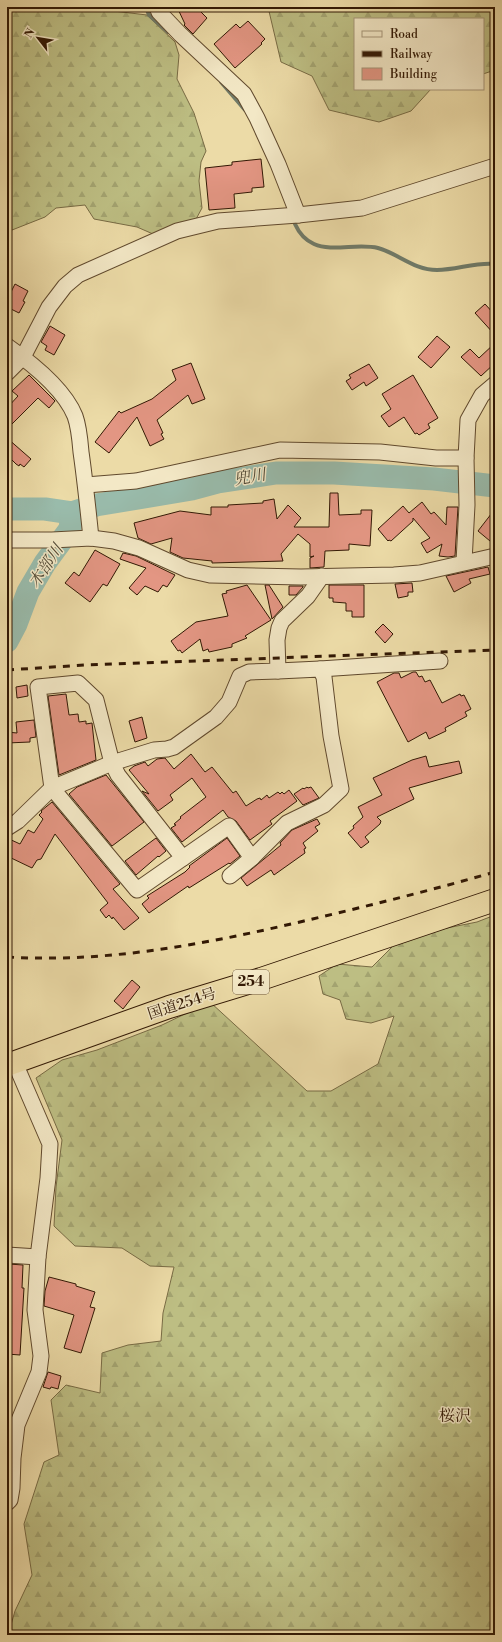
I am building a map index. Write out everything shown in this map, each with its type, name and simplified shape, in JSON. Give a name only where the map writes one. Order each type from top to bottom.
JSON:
[{"type":"highway","name":"国道254号","points":[[11,1064],[170,1007],[495,900]]},
{"type":"street","points":[[157,7],[180,34],[244,94],[272,150],[298,215]]},
{"type":"street","points":[[7,373],[23,357],[49,307],[65,286],[78,275],[177,231],[218,221],[298,215],[362,208],[495,166]]},
{"type":"street","points":[[7,346],[23,357],[54,386],[67,401],[75,416],[86,488],[91,535]]},
{"type":"street","points":[[464,562],[467,505],[466,463],[468,420],[482,395],[495,384]]},
{"type":"street","points":[[86,488],[136,481],[254,454],[280,450],[380,452],[466,463]]},
{"type":"street","points":[[7,540],[72,540],[91,535],[139,548],[188,570],[210,575],[394,575],[420,573],[495,556]]},
{"type":"street","points":[[278,671],[277,640],[282,620],[308,596],[322,576]]},
{"type":"street","points":[[7,828],[18,821],[52,788],[112,764],[154,750],[174,747],[216,717],[229,702],[240,676],[249,672],[440,661]]},
{"type":"street","points":[[230,876],[252,858],[287,823],[324,805],[341,790],[324,677],[320,669]]},
{"type":"street","points":[[183,858],[118,775],[112,764],[96,700],[78,683],[38,687],[52,788],[138,890],[229,826],[252,858]]},
{"type":"street","points":[[7,1503],[10,1500],[12,1488],[13,1458],[17,1425],[39,1372],[41,1356],[35,1310],[38,1257],[48,1178],[50,1144],[11,1064]]},
{"type":"street","points":[[7,1255],[38,1257]]},
{"type":"green space","points":[[7,7],[80,7],[147,15],[175,42],[179,55],[177,79],[194,113],[206,151],[201,162],[199,181],[202,208],[195,221],[153,234],[137,227],[94,219],[85,205],[56,208],[45,217],[7,232]]},
{"type":"green space","points":[[268,7],[495,7],[495,73],[492,71],[484,74],[484,18],[354,18],[354,90],[430,90],[411,111],[379,122],[329,110],[312,76],[281,62]]},
{"type":"green space","points":[[495,915],[495,1635],[8,1635],[15,1611],[32,1575],[24,1524],[44,1462],[59,1455],[51,1400],[66,1385],[100,1393],[102,1353],[128,1345],[161,1341],[163,1313],[174,1267],[150,1266],[122,1248],[75,1246],[54,1226],[56,1187],[62,1140],[36,1078],[62,1060],[97,1050],[162,1025],[210,1002],[307,1091],[331,1091],[378,1064],[394,1016],[371,1023],[346,1019],[340,1000],[323,994],[319,976],[337,964],[372,967],[396,943],[442,929],[477,922]]},
{"type":"building","points":[[177,7],[196,7],[207,18],[193,34],[184,25],[185,24]]},
{"type":"building","points":[[248,21],[265,39],[261,43],[262,44],[235,68],[214,44],[236,24],[240,28]]},
{"type":"building","points":[[261,159],[264,187],[252,188],[252,192],[234,194],[235,208],[209,210],[205,168],[232,165],[232,162]]},
{"type":"building","points":[[15,284],[28,291],[23,301],[25,302],[19,313],[7,307],[7,300]]},
{"type":"building","points":[[485,304],[495,315],[495,335],[475,313]]},
{"type":"building","points":[[50,326],[65,335],[54,355],[45,350],[47,346],[41,342]]},
{"type":"building","points":[[437,336],[450,347],[431,368],[418,357]]},
{"type":"building","points":[[495,343],[495,363],[481,376],[461,357],[470,349],[479,358]]},
{"type":"building","points":[[191,363],[205,399],[192,404],[188,395],[157,420],[164,439],[150,446],[137,417],[109,453],[95,442],[119,411],[121,413],[152,399],[176,380],[172,370]]},
{"type":"building","points":[[369,364],[378,378],[366,386],[364,382],[352,390],[346,381],[351,378],[349,375]]},
{"type":"building","points":[[29,375],[55,401],[49,408],[38,398],[7,429],[7,408],[18,396],[12,391]]},
{"type":"building","points":[[413,375],[438,418],[428,424],[430,428],[419,435],[417,433],[415,434],[404,417],[389,427],[381,416],[391,409],[382,394]]},
{"type":"building","points":[[7,438],[31,459],[24,467],[20,464],[19,466],[16,464],[7,455]]},
{"type":"building","points":[[330,493],[338,493],[339,515],[361,514],[361,510],[372,510],[370,546],[349,544],[349,550],[325,551],[324,567],[310,568],[310,558],[314,556],[310,557],[310,544],[298,534],[281,554],[283,561],[212,563],[212,561],[183,558],[170,552],[172,538],[151,544],[138,538],[134,523],[180,511],[211,515],[211,507],[228,507],[228,505],[263,503],[263,501],[274,499],[277,519],[288,505],[301,518],[294,527],[329,527]]},
{"type":"building","points":[[422,502],[431,514],[434,512],[446,525],[447,507],[458,507],[455,556],[439,556],[442,544],[427,553],[421,543],[430,538],[413,518],[413,521],[391,541],[388,541],[378,529],[403,506],[409,513]]},
{"type":"building","points":[[495,509],[495,535],[490,541],[478,531]]},
{"type":"building","points":[[95,550],[120,564],[107,586],[103,584],[90,602],[65,583],[74,572],[79,576]]},
{"type":"building","points":[[123,553],[136,556],[175,575],[167,587],[163,585],[158,592],[145,586],[137,595],[129,588],[146,568],[120,559]]},
{"type":"building","points":[[488,567],[490,574],[469,579],[471,583],[454,592],[446,576]]},
{"type":"building","points":[[412,583],[413,592],[408,592],[408,596],[398,598],[395,584]]},
{"type":"building","points":[[247,585],[271,620],[245,636],[247,638],[232,644],[232,647],[209,652],[208,649],[203,651],[200,639],[182,653],[180,650],[178,651],[171,641],[196,622],[228,616],[222,594],[227,593],[226,591]]},
{"type":"building","points":[[265,585],[269,585],[283,607],[272,619]]},
{"type":"building","points":[[329,585],[364,585],[364,617],[352,617],[352,611],[346,611],[346,603],[333,602],[333,598],[329,598]]},
{"type":"building","points":[[289,586],[303,587],[296,595],[289,595]]},
{"type":"building","points":[[383,624],[393,634],[385,643],[375,632]]},
{"type":"building","points":[[416,672],[419,677],[422,676],[425,682],[430,680],[442,703],[460,694],[461,696],[464,695],[471,709],[465,712],[467,716],[445,728],[446,731],[429,739],[426,732],[408,742],[377,682],[394,673],[399,673],[401,678]]},
{"type":"building","points":[[27,685],[28,696],[17,698],[16,687]]},
{"type":"building","points":[[66,694],[69,715],[78,714],[79,722],[86,721],[86,724],[92,723],[96,760],[59,775],[48,696]]},
{"type":"building","points":[[142,717],[147,738],[135,742],[129,721]]},
{"type":"building","points":[[34,720],[36,737],[30,738],[30,742],[7,743],[7,732],[17,733],[16,722]]},
{"type":"building","points":[[191,754],[205,772],[212,767],[233,793],[236,791],[246,806],[257,799],[260,798],[261,800],[267,795],[269,798],[278,792],[280,794],[282,792],[284,794],[289,790],[297,801],[270,821],[272,824],[250,840],[236,821],[228,817],[223,810],[182,842],[171,828],[176,825],[174,824],[181,818],[180,817],[206,797],[192,778],[170,795],[173,800],[158,811],[142,791],[149,794],[129,770],[134,766],[145,762],[148,766],[157,759],[165,758],[174,769]]},
{"type":"building","points":[[426,756],[429,767],[459,761],[462,773],[409,788],[414,799],[377,817],[381,821],[380,824],[365,837],[369,842],[361,848],[348,833],[363,817],[358,807],[382,795],[373,778],[412,760]]},
{"type":"building","points":[[106,775],[144,822],[112,846],[69,794],[77,787]]},
{"type":"building","points":[[307,787],[311,787],[319,798],[303,805],[294,794]]},
{"type":"building","points":[[52,802],[120,884],[113,889],[139,918],[124,930],[113,917],[112,919],[109,915],[106,918],[100,910],[108,903],[55,834],[41,859],[37,860],[32,868],[7,856],[7,838],[20,844],[28,830],[34,833],[43,819],[39,815],[42,812],[41,811]]},
{"type":"building","points":[[317,819],[320,824],[315,827],[318,831],[303,843],[306,848],[304,849],[305,853],[274,875],[271,870],[247,886],[241,878],[281,845],[280,843],[292,830]]},
{"type":"building","points":[[156,838],[166,851],[136,875],[125,861]]},
{"type":"building","points":[[227,838],[240,856],[230,864],[229,863],[189,888],[188,886],[149,913],[142,904],[149,898],[147,896],[185,872],[190,867],[189,866]]},
{"type":"building","points":[[132,980],[140,987],[123,1009],[114,1001]]},
{"type":"building","points":[[9,1264],[23,1265],[22,1288],[24,1288],[20,1355],[7,1354],[7,1284]]},
{"type":"building","points":[[49,1277],[76,1284],[76,1286],[95,1292],[90,1307],[95,1308],[81,1353],[64,1348],[74,1315],[44,1306],[45,1291]]},
{"type":"building","points":[[48,1372],[61,1376],[58,1389],[43,1387]]},
{"type":"waterway","points":[[146,7],[149,15],[168,32]]},
{"type":"waterway","points":[[221,82],[245,110]]},
{"type":"waterway","points":[[295,224],[303,236],[314,244],[329,247],[362,246],[378,248],[414,265],[429,269],[444,270],[480,264],[495,264]]},
{"type":"waterway","name":"兜川","points":[[7,509],[45,509],[72,513],[96,505],[192,489],[218,482],[276,473],[334,473],[434,479],[495,486]]},
{"type":"waterway","name":"木部川","points":[[7,641],[16,624],[28,592],[45,563],[70,529],[72,513]]},
{"type":"railway","points":[[7,670],[85,665],[495,650]]},
{"type":"railway","points":[[7,957],[82,957],[157,950],[194,944],[328,915],[495,872]]},
{"type":"district","name":"桜沢","points":[[455,1416]]}]
